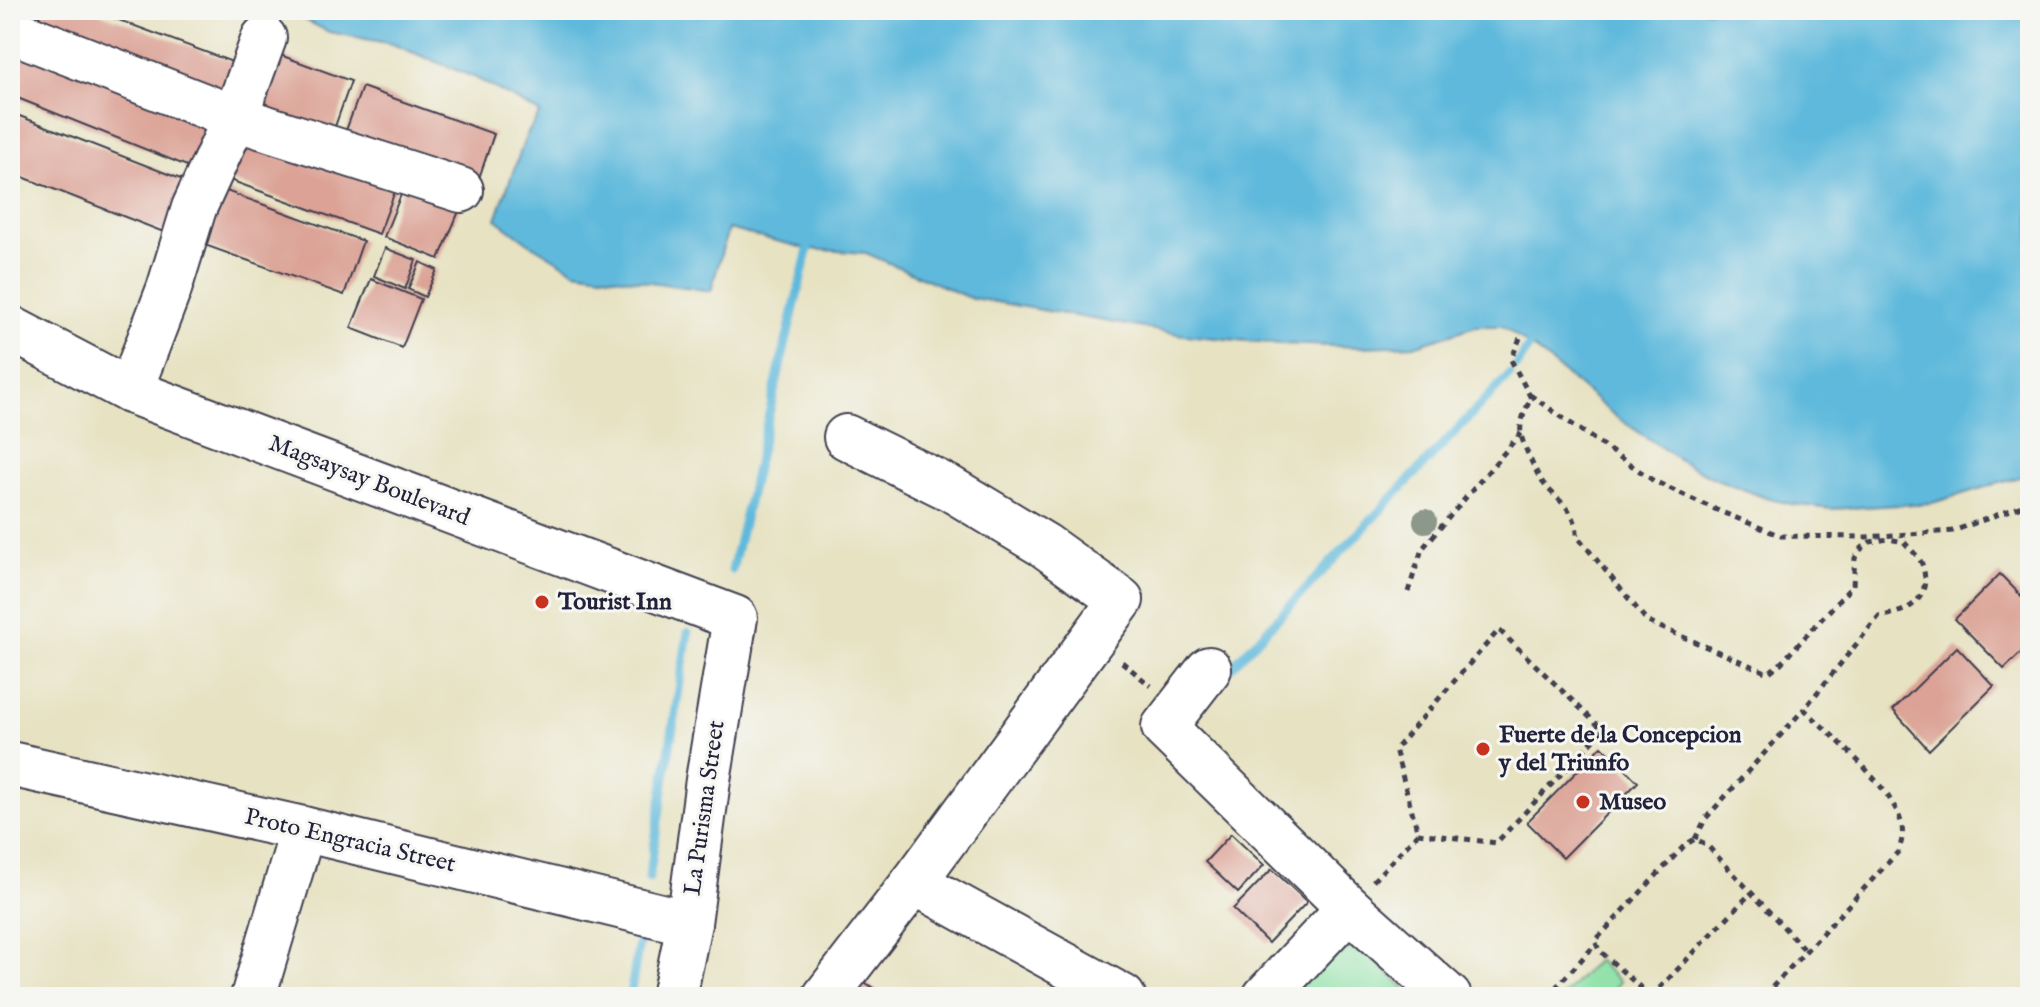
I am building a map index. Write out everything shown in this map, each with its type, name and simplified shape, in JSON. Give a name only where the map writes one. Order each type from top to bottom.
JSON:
[{"type":"street","points":[[10,30],[235,118],[461,190]]},
{"type":"street","points":[[130,391],[169,289],[194,208],[235,118],[264,38]]},
{"type":"street","name":"Magsaysay Boulevard","points":[[10,328],[130,391],[735,618]]},
{"type":"street","points":[[825,997],[914,882],[1121,600],[1044,545],[951,489],[846,437]]},
{"type":"street","name":"La Purisma Street","points":[[674,997],[689,923],[708,780],[735,618]]},
{"type":"street","points":[[1209,669],[1164,727],[1349,908],[1449,997]]},
{"type":"street","name":"Proto Engracia Street","points":[[10,764],[303,829],[689,923]]},
{"type":"street","points":[[253,997],[303,829]]},
{"type":"street","points":[[914,882],[1123,997]]},
{"type":"street","points":[[1265,997],[1349,908]]},
{"type":"path","points":[[1408,592],[1422,549],[1521,433],[1531,398],[1511,360],[1520,338]]},
{"type":"path","points":[[1529,394],[1654,481],[1781,536],[1866,537],[1953,531],[2030,503],[2030,511]]},
{"type":"path","points":[[1521,433],[1541,480],[1563,501],[1577,526],[1577,536],[1648,622],[1768,673],[1781,663],[1853,585],[1855,558],[1870,542],[1889,539],[1904,542],[1923,567],[1923,593],[1911,607],[1896,614],[1879,616],[1804,709],[1706,818],[1695,839],[1685,845],[1596,939],[1595,945],[1547,997]]},
{"type":"path","points":[[1499,630],[1603,730],[1496,843],[1418,833],[1395,749],[1499,630]]},
{"type":"path","points":[[1093,639],[1178,708]]},
{"type":"path","points":[[1763,997],[1898,852],[1903,833],[1890,799],[1804,709]]},
{"type":"path","points":[[1349,908],[1418,833]]},
{"type":"path","points":[[1695,839],[1712,851],[1806,951]]},
{"type":"path","points":[[1595,945],[1651,997],[1751,893]]},
{"type":"green space","points":[[1350,948],[1365,951],[1414,997],[1291,997],[1325,961]]},
{"type":"green space","points":[[1597,960],[1620,982],[1606,997],[1562,997]]},
{"type":"water","points":[[285,10],[2030,10],[2030,474],[1932,503],[1832,509],[1766,498],[1714,478],[1681,461],[1615,416],[1502,326],[1476,326],[1417,345],[1360,347],[1280,344],[1184,335],[967,297],[866,253],[808,249],[728,229],[711,291],[575,271],[496,219],[526,136],[540,113],[476,78],[392,44],[329,32]]},
{"type":"building","points":[[41,10],[92,10],[246,67],[232,106],[33,33]]},
{"type":"building","points":[[25,43],[212,118],[192,168],[10,95],[10,80]]},
{"type":"building","points":[[272,52],[351,81],[332,135],[253,105]]},
{"type":"building","points":[[362,87],[494,134],[477,184],[344,136]]},
{"type":"building","points":[[17,115],[186,181],[166,233],[10,172],[10,134]]},
{"type":"building","points":[[242,127],[398,183],[379,234],[224,178]]},
{"type":"building","points":[[406,182],[462,204],[439,259],[384,237]]},
{"type":"building","points":[[207,184],[363,241],[344,295],[188,239]]},
{"type":"building","points":[[385,248],[416,260],[405,289],[374,276]]},
{"type":"building","points":[[420,262],[437,270],[425,297],[408,289]]},
{"type":"building","points":[[371,279],[421,299],[402,348],[351,328]]},
{"type":"building","points":[[2000,574],[2030,605],[2030,644],[2004,669],[1955,619]]},
{"type":"building","points":[[1957,647],[1994,686],[1929,750],[1893,710]]},
{"type":"building","name":"Museo","points":[[1602,746],[1638,782],[1563,858],[1527,822]]},
{"type":"building","points":[[1231,834],[1264,865],[1238,893],[1205,862]]},
{"type":"building","points":[[1272,869],[1307,902],[1268,943],[1233,909]]},
{"type":"building","points":[[856,976],[886,997],[842,997]]},
{"type":"waterway","points":[[732,570],[808,249]]},
{"type":"waterway","points":[[1517,366],[1529,346]]},
{"type":"waterway","points":[[1222,677],[1510,374]]},
{"type":"waterway","points":[[649,878],[688,633]]},
{"type":"waterway","points":[[630,997],[640,936]]},
{"type":"place","name":"Tourist Inn","points":[[542,602]]},
{"type":"place","name":"Fuerte de la Concepcion y del Triunfo","points":[[1483,749]]},
{"type":"place","name":"Museo","points":[[1583,802]]}]
